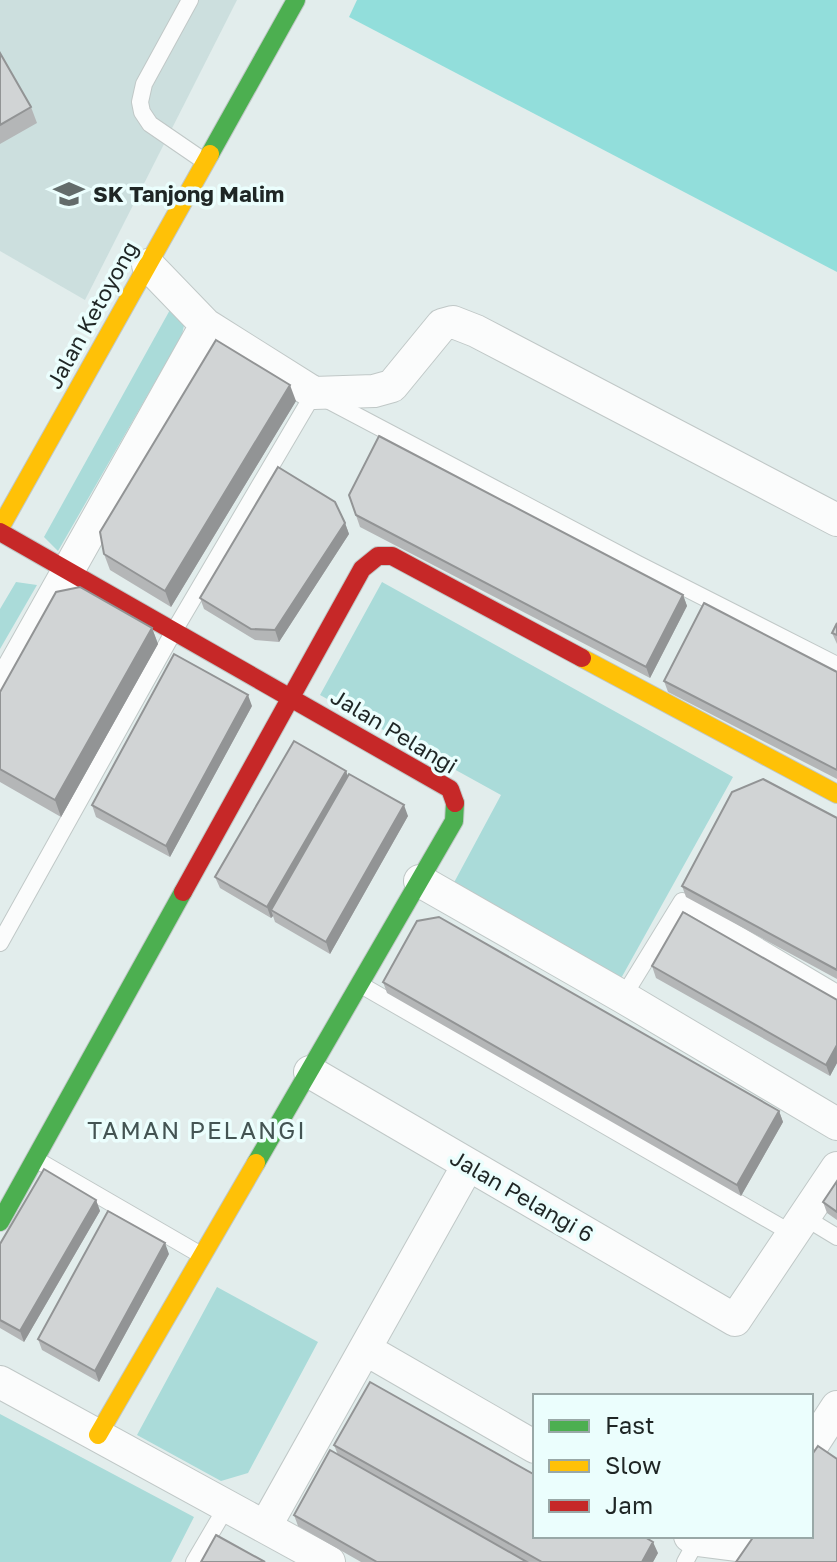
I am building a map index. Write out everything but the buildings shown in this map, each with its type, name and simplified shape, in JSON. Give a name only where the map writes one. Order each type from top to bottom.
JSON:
[{"type":"street","name":"Jalan Ketoyong","points":[[0,530],[296,0]]},
{"type":"street","points":[[148,265],[206,325],[314,393],[374,391],[392,386],[442,325],[453,322],[544,366],[837,520]]},
{"type":"street","points":[[0,692],[206,325]]},
{"type":"street","points":[[0,530],[291,698]]},
{"type":"street","points":[[0,1222],[362,569],[378,556],[392,556],[837,794]]},
{"type":"street","name":"Jalan Pelangi","points":[[98,1435],[454,821],[455,803],[450,789],[291,698]]},
{"type":"street","points":[[420,881],[837,1124]]},
{"type":"street","name":"Jalan Pelangi 6","points":[[310,1072],[735,1320],[798,1226]]},
{"type":"street","points":[[265,1527],[468,1165]]},
{"type":"street","points":[[798,1226],[837,1168]]},
{"type":"street","points":[[365,1349],[533,1446]]},
{"type":"street","points":[[0,1382],[329,1562]]},
{"type":"street","points":[[690,1546],[743,1548]]},
{"type":"lane","points":[[190,0],[144,84],[140,102],[150,124],[205,162]]},
{"type":"lane","points":[[0,943],[174,631],[314,393],[837,665]]},
{"type":"lane","points":[[623,997],[682,901],[837,993]]},
{"type":"lane","points":[[360,985],[798,1226],[837,1237]]},
{"type":"lane","points":[[35,1159],[202,1255]]},
{"type":"lane","points":[[194,1562],[227,1506]]},
{"type":"shaded area","name":"SK Tanjong Malim","points":[[0,0],[237,0],[85,300],[0,251]]},
{"type":"shaded area","points":[[357,0],[837,0],[837,272],[349,17]]},
{"type":"shaded area","points":[[171,308],[186,316],[182,335],[58,551],[44,537]]},
{"type":"shaded area","points":[[16,582],[37,585],[0,649],[0,609]]},
{"type":"shaded area","points":[[382,582],[733,777],[619,982],[450,890],[501,795],[320,695]]},
{"type":"shaded area","points":[[217,1287],[318,1342],[248,1473],[221,1481],[137,1435]]},
{"type":"shaded area","points":[[0,1414],[194,1517],[171,1562],[0,1562]]},
{"type":"traffic: fast","points":[[210,154],[296,0]]},
{"type":"traffic: fast","points":[[256,1163],[454,821],[455,803]]},
{"type":"traffic: fast","points":[[0,1222],[183,892]]},
{"type":"traffic: slow","points":[[0,528],[210,154]]},
{"type":"traffic: slow","points":[[582,658],[837,794]]},
{"type":"traffic: slow","points":[[98,1435],[256,1163]]},
{"type":"traffic: jam","points":[[0,532],[450,789],[455,803]]},
{"type":"traffic: jam","points":[[183,892],[362,569],[378,556],[392,556],[582,658]]},
{"type":"place","name":"SK Tanjong Malim","points":[[69,194]]},
{"type":"district","name":"TAMAN PELANGI","points":[[197,1131]]}]
